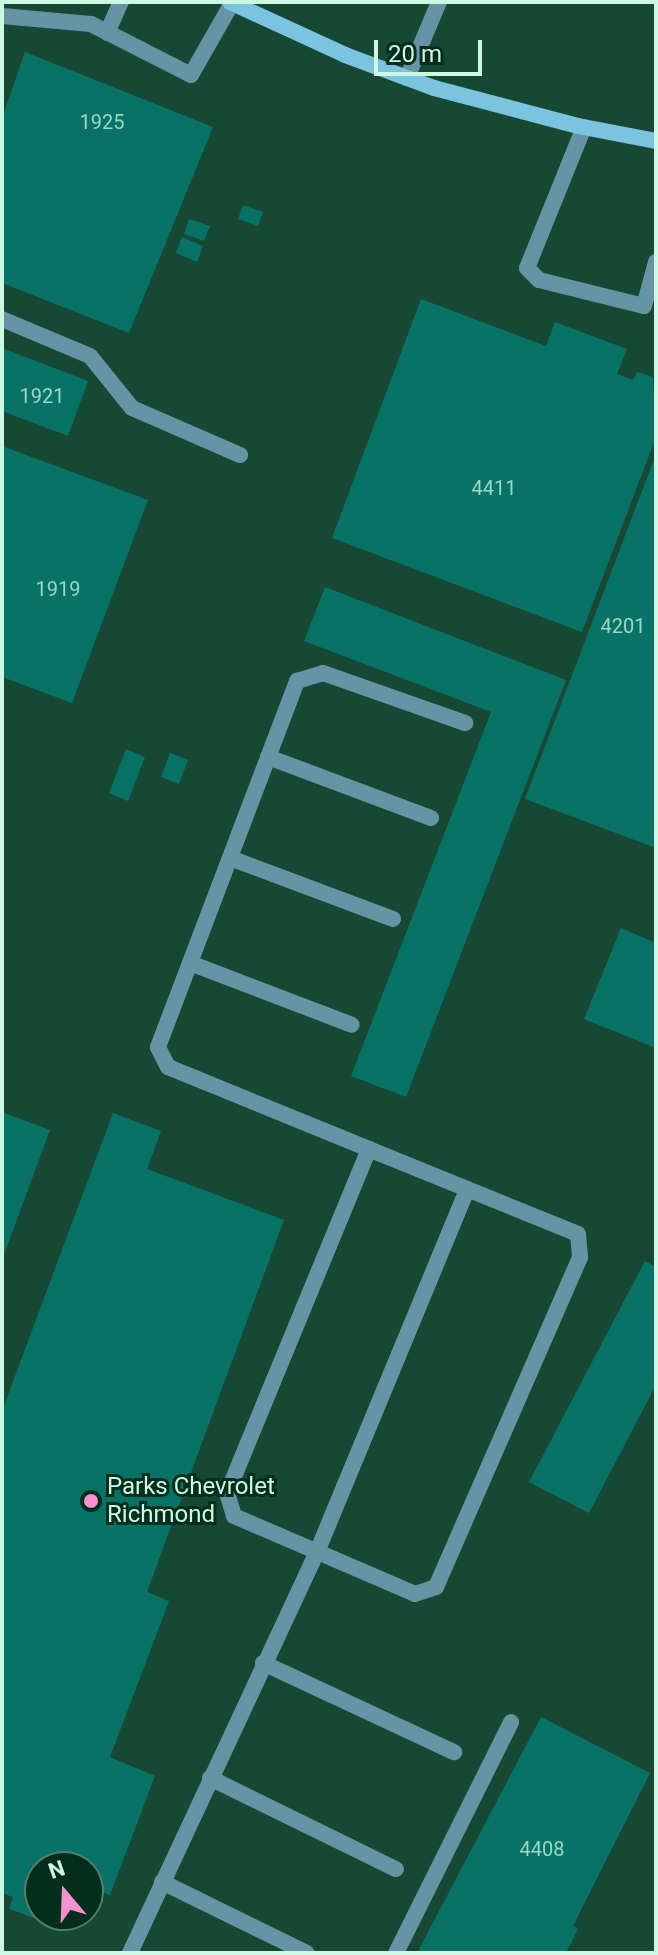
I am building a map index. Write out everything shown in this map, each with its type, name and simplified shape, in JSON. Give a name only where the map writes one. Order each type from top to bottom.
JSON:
[{"type":"street","points":[[231,2],[345,55],[407,78],[584,127],[656,141]]},
{"type":"lane","points":[[107,33],[121,2]]},
{"type":"lane","points":[[2,16],[91,24],[191,75],[231,2]]},
{"type":"lane","points":[[407,78],[439,2]]},
{"type":"lane","points":[[584,127],[527,268],[539,280],[644,306],[656,262]]},
{"type":"lane","points":[[2,319],[90,356],[132,408],[240,455]]},
{"type":"lane","points":[[369,1149],[227,1493],[234,1516],[415,1594],[436,1587],[580,1257],[578,1234],[168,1067],[158,1047],[297,681],[323,673],[465,723]]},
{"type":"lane","points":[[268,757],[431,818]]},
{"type":"lane","points":[[230,858],[393,919]]},
{"type":"lane","points":[[190,963],[352,1025]]},
{"type":"lane","points":[[130,1953],[317,1552],[467,1189]]},
{"type":"lane","points":[[263,1663],[454,1752]]},
{"type":"lane","points":[[396,1953],[511,1722]]},
{"type":"lane","points":[[210,1778],[396,1869]]},
{"type":"lane","points":[[162,1882],[307,1953]]},
{"type":"building","points":[[25,52],[213,127],[129,333],[2,283],[2,118]]},
{"type":"building","points":[[243,205],[263,212],[258,226],[238,219]]},
{"type":"building","points":[[189,219],[210,226],[204,241],[184,234]]},
{"type":"building","points":[[182,237],[203,246],[197,262],[176,253]]},
{"type":"building","points":[[421,299],[546,346],[555,322],[627,349],[617,374],[633,380],[637,372],[653,377],[656,437],[582,632],[332,538]]},
{"type":"building","points":[[2,348],[88,381],[68,436],[2,411]]},
{"type":"building","points":[[2,446],[148,500],[72,703],[2,677]]},
{"type":"building","points":[[656,454],[656,848],[525,799]]},
{"type":"building","points":[[325,587],[566,680],[406,1097],[351,1076],[491,712],[304,641]]},
{"type":"building","points":[[126,749],[145,757],[128,801],[109,793]]},
{"type":"building","points":[[170,753],[188,760],[179,784],[161,777]]},
{"type":"building","points":[[621,928],[656,943],[656,1048],[584,1019]]},
{"type":"building","points":[[2,1112],[50,1130],[2,1260]]},
{"type":"building","name":"Parks Chevrolet Richmond","points":[[113,1113],[161,1131],[147,1169],[284,1220],[147,1592],[169,1601],[110,1757],[155,1776],[110,1895],[104,1893],[104,1851],[24,1851],[24,1914],[9,1909],[13,1897],[2,1893],[2,1411]]},
{"type":"building","points":[[645,1261],[656,1267],[656,1385],[589,1513],[529,1482]]},
{"type":"building","points":[[541,1717],[650,1773],[573,1926],[578,1929],[566,1953],[417,1953]]},
{"type":"place","name":"Parks Chevrolet Richmond","points":[[91,1501]]}]
